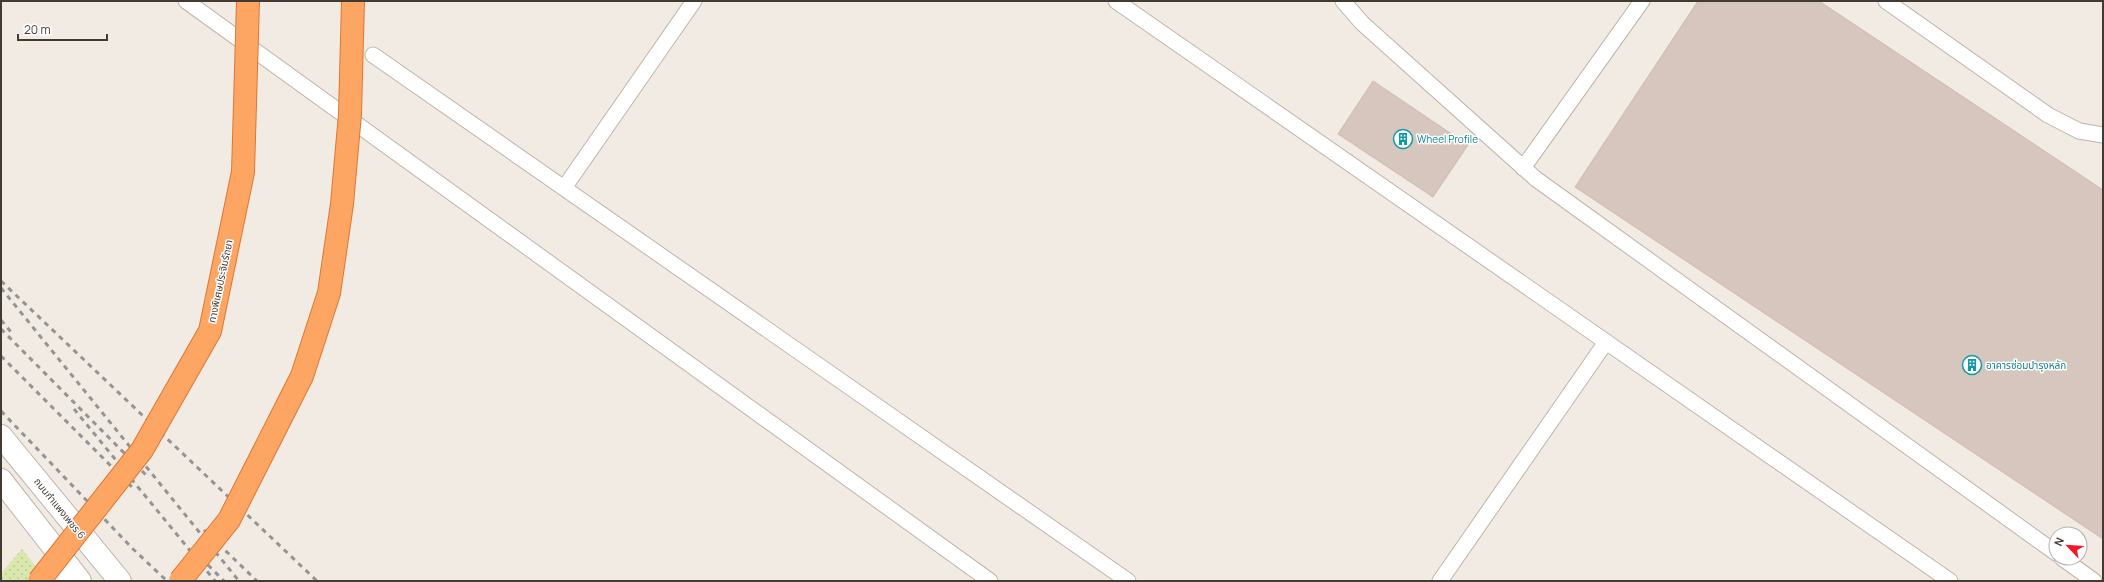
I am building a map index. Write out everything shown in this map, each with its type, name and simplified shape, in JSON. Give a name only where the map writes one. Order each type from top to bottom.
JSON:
[{"type":"highway","name":"ทางพิเศษประจิมรัถยา","points":[[39,581],[142,450],[210,331],[243,172],[248,1]]},
{"type":"highway","points":[[180,581],[229,520],[302,376],[329,293],[342,204],[350,114],[353,1]]},
{"type":"street","name":"ถนนกำแพงเพชร 6","points":[[1,436],[120,581]]},
{"type":"street","points":[[1,480],[70,576]]},
{"type":"lane","points":[[186,1],[990,581]]},
{"type":"lane","points":[[564,188],[694,1]]},
{"type":"lane","points":[[1116,1],[1950,581]]},
{"type":"lane","points":[[1343,1],[1362,23],[1536,179],[2048,547]]},
{"type":"lane","points":[[1523,168],[1642,1]]},
{"type":"lane","points":[[1886,1],[2048,115],[2079,131],[2103,135]]},
{"type":"lane","points":[[373,55],[1128,581]]},
{"type":"lane","points":[[1440,581],[1606,342]]},
{"type":"lane","points":[[2073,566],[2094,581]]},
{"type":"green space","points":[[22,549],[47,581],[1,581],[1,573]]},
{"type":"building","name":"อาคารซ่อมบำรุงหลัก","points":[[1698,1],[1819,1],[2103,190],[2103,539],[2088,529],[2088,526],[2084,526],[1575,187]]},
{"type":"building","name":"Wheel Profile","points":[[1373,81],[1468,145],[1433,197],[1338,134]]},
{"type":"railway","points":[[1,281],[317,581]]},
{"type":"railway","points":[[1,288],[239,581]]},
{"type":"railway","points":[[1,320],[11,332]]},
{"type":"railway","points":[[1,329],[146,475]]},
{"type":"railway","points":[[1,356],[133,488]]},
{"type":"railway","points":[[74,409],[215,581]]},
{"type":"railway","points":[[1,411],[133,549],[167,581]]},
{"type":"railway","points":[[204,530],[257,581]]},
{"type":"railway","points":[[208,565],[224,581]]},
{"type":"place","name":"Wheel Profile","points":[[1403,139]]},
{"type":"place","name":"อาคารซ่อมบำรุงหลัก","points":[[1972,365]]}]
